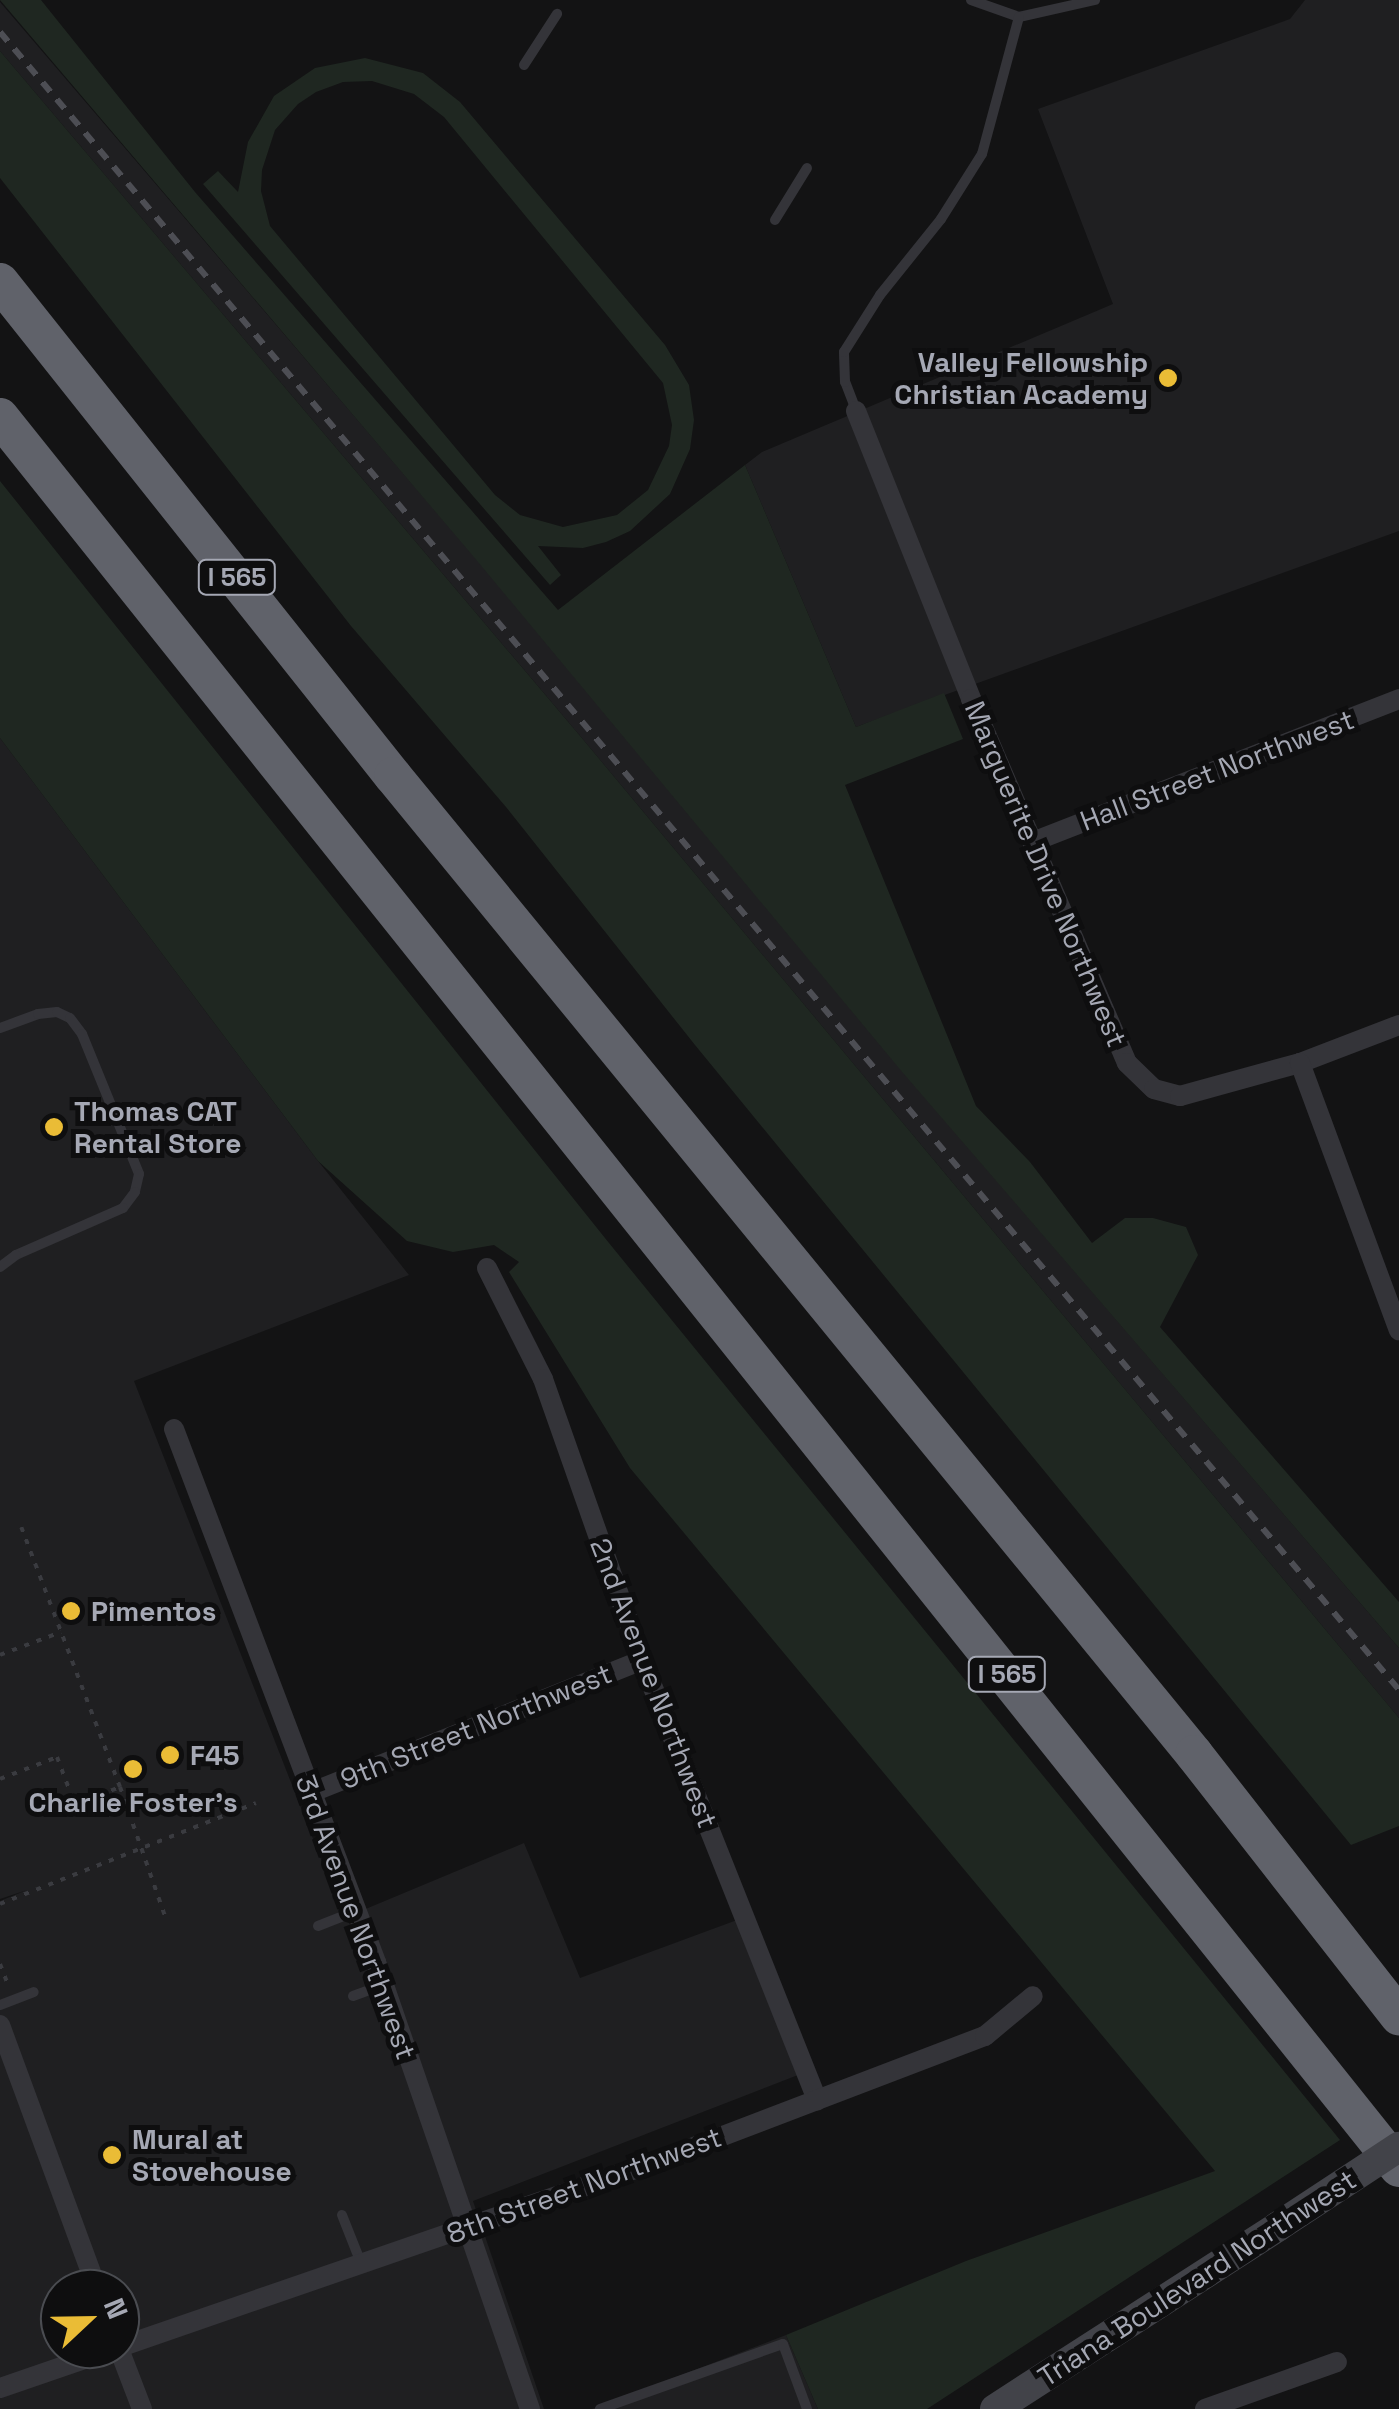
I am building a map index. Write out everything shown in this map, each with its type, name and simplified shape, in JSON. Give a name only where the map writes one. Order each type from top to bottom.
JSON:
[{"type":"highway","name":"I 565","points":[[0,282],[473,872],[1194,1754],[1399,2016]]},
{"type":"highway","name":"I 565","points":[[0,417],[1399,2168]]},
{"type":"street","name":"Marguerite Drive Northwest","points":[[856,411],[971,699],[1035,841],[1096,1000],[1126,1062],[1154,1089],[1180,1096],[1300,1064],[1399,1025]]},
{"type":"street","name":"Hall Street Northwest","points":[[1035,841],[1399,699]]},
{"type":"street","points":[[1300,1064],[1397,1324]]},
{"type":"street","name":"2nd Avenue Northwest","points":[[487,1268],[543,1379],[642,1660],[817,2100]]},
{"type":"street","name":"3rd Avenue Northwest","points":[[174,1429],[384,1984],[530,2409]]},
{"type":"street","name":"9th Street Northwest","points":[[310,1793],[642,1660]]},
{"type":"street","name":"8th Street Northwest","points":[[140,2340],[467,2227],[985,2036],[1033,1996]]},
{"type":"street","points":[[0,2025],[90,2269]]},
{"type":"street","name":"Triana Boulevard Northwest","points":[[995,2409],[1399,2147]]},
{"type":"street","points":[[1204,2409],[1337,2362]]},
{"type":"street","name":"8th Street Northwest","points":[[0,2388],[56,2369]]},
{"type":"street","points":[[126,2369],[142,2409]]},
{"type":"lane","points":[[971,0],[1019,17],[1094,0]]},
{"type":"lane","points":[[524,65],[557,14]]},
{"type":"lane","points":[[856,411],[844,382],[844,352],[880,296],[941,220],[982,154],[1019,17]]},
{"type":"lane","points":[[774,220],[807,168]]},
{"type":"lane","points":[[0,1028],[38,1014],[57,1012],[70,1018],[82,1034],[139,1174],[135,1192],[123,1208],[16,1255],[0,1267]]},
{"type":"lane","points":[[318,1926],[356,1910]]},
{"type":"lane","points":[[353,1996],[384,1984]]},
{"type":"lane","points":[[0,2006],[34,1992]]},
{"type":"lane","points":[[342,2215],[362,2263]]},
{"type":"lane","points":[[600,2409],[783,2344],[807,2409]]},
{"type":"path","points":[[21,1527],[166,1920]]},
{"type":"path","points":[[0,1655],[61,1632]]},
{"type":"path","points":[[0,1779],[57,1758],[75,1805],[120,1788]]},
{"type":"path","points":[[0,1904],[256,1803]]},
{"type":"path","points":[[0,1964],[14,2000]]},
{"type":"shaded area","points":[[0,0],[41,0],[195,192],[558,610],[745,465],[856,727],[944,693],[963,739],[845,785],[976,1106],[1030,1162],[1092,1243],[1125,1218],[1153,1218],[1186,1227],[1198,1255],[1160,1327],[1399,1602],[1399,1648],[903,1073],[473,556]]},
{"type":"shaded area","name":"Valley Fellowship Christian Academy","points":[[1305,0],[1399,0],[1399,531],[856,727],[745,465],[762,452],[1113,304],[1038,109],[1290,19]]},
{"type":"shaded area","points":[[0,2],[473,555],[903,1072],[1399,1648],[1399,1718],[581,737],[0,51]]},
{"type":"shaded area","points":[[0,51],[581,737],[1399,1718],[1399,1826],[1351,1845],[695,1045],[506,807],[351,626],[0,178]]},
{"type":"shaded area","points":[[365,58],[423,73],[460,102],[665,345],[689,385],[694,420],[690,449],[670,494],[630,531],[606,542],[583,548],[538,546],[561,575],[550,585],[203,184],[218,171],[238,192],[248,142],[274,96],[315,68]],"holes":[[[372,81],[414,94],[444,117],[663,383],[672,425],[669,446],[648,490],[617,515],[563,527],[520,515],[495,495],[270,226],[261,191],[262,170],[275,130],[298,104],[343,82]]]},
{"type":"shaded area","points":[[0,481],[609,1243],[1340,2140],[927,2409],[818,2409],[786,2335],[966,2261],[1215,2171],[630,1468],[509,1272],[519,1262],[494,1245],[453,1252],[407,1241],[318,1161],[0,738]]},
{"type":"shaded area","points":[[0,738],[318,1161],[409,1275],[134,1381],[344,1918],[524,1843],[580,1978],[737,1920],[798,2075],[473,2201],[544,2409],[0,2409],[0,1901],[27,1890],[0,1899]]},
{"type":"shaded area","points":[[786,2335],[818,2409],[592,2409]]},
{"type":"railway","points":[[0,32],[1399,1690]]},
{"type":"place","name":"Valley Fellowship Christian Academy","points":[[1168,378]]},
{"type":"place","name":"Thomas CAT Rental Store","points":[[54,1127]]},
{"type":"place","name":"Pimentos","points":[[71,1611]]},
{"type":"place","name":"F45","points":[[170,1755]]},
{"type":"place","name":"Charlie Foster's","points":[[133,1769]]},
{"type":"place","name":"Mural at Stovehouse","points":[[112,2155]]}]
